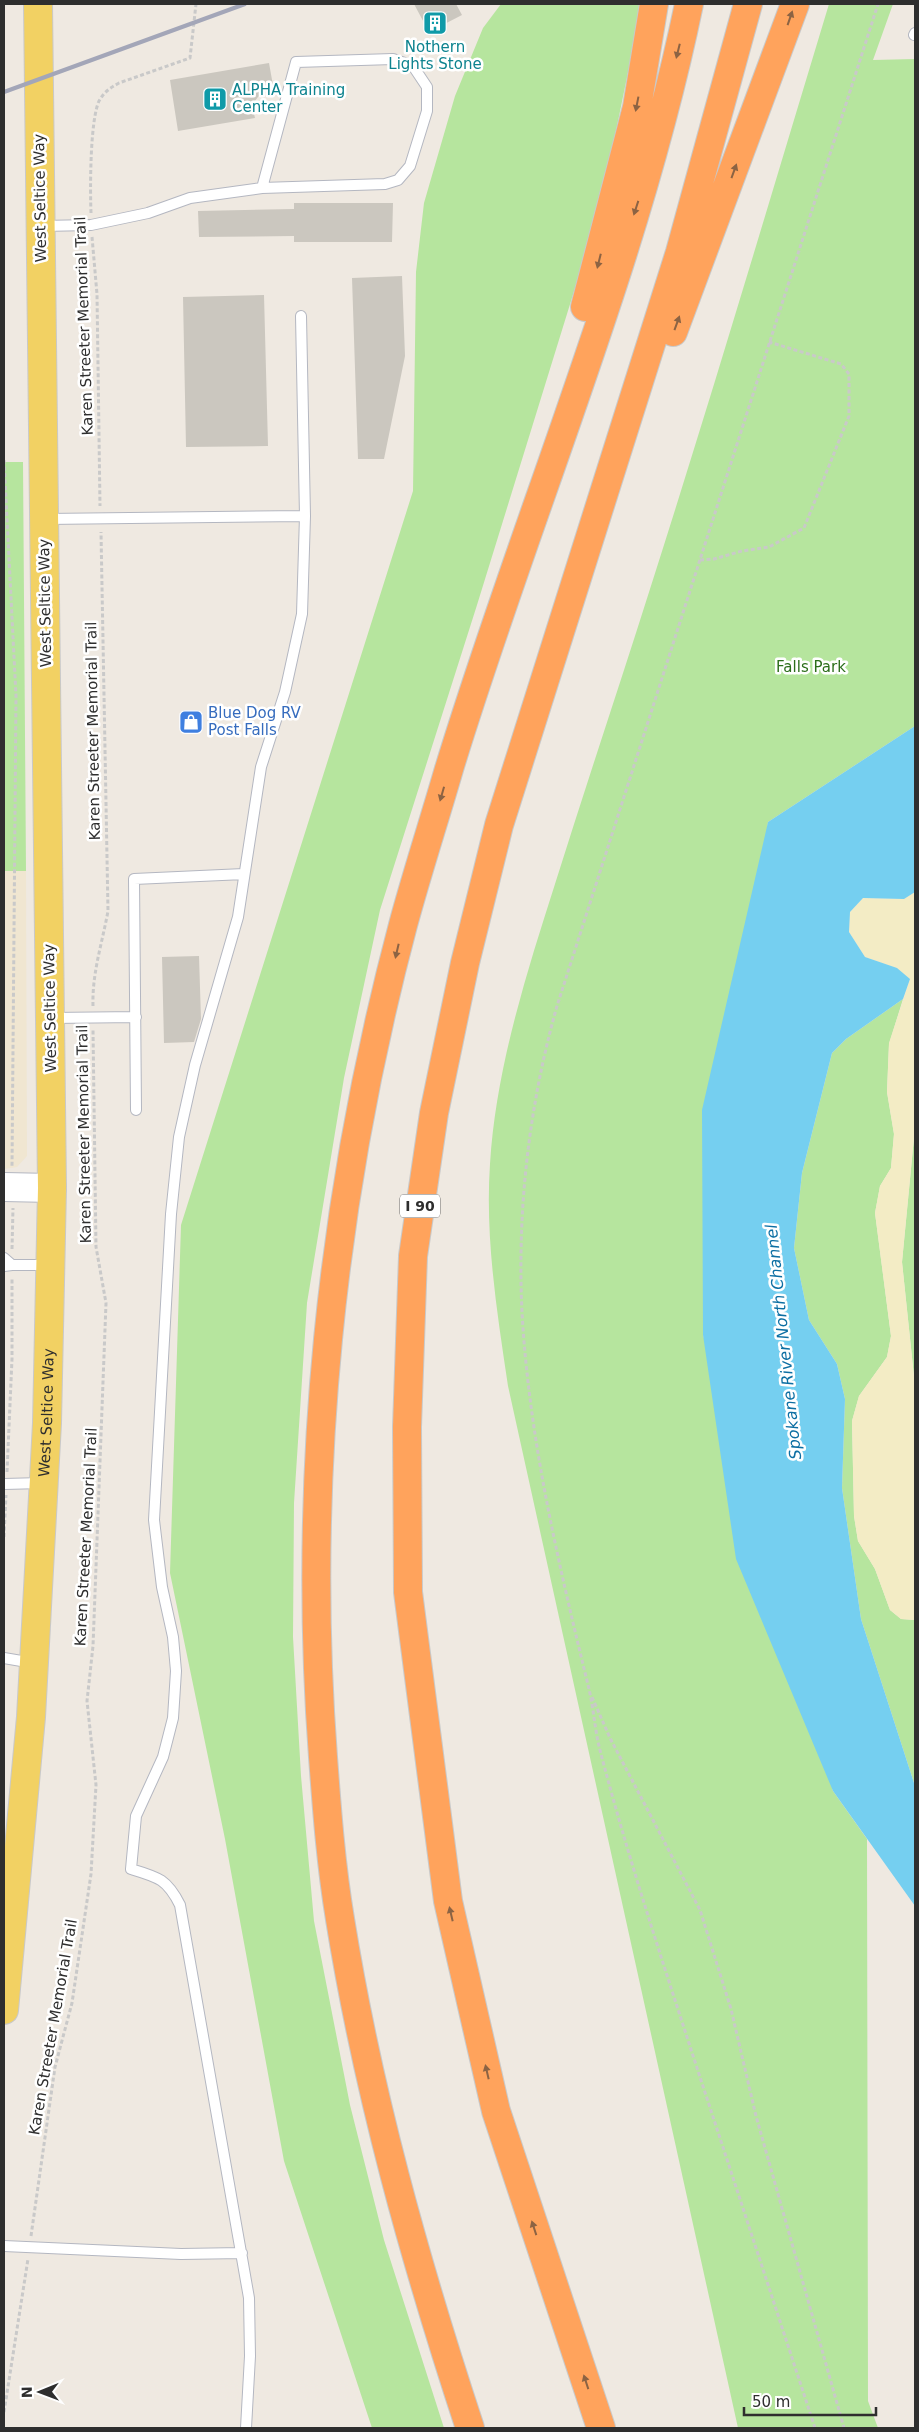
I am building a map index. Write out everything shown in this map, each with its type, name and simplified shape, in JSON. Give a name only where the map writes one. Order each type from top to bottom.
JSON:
[{"type":"highway","points":[[470,2428],[434,2321],[389,2161],[370,2081],[341,1928],[329,1838],[316,1674],[314,1592],[316,1509],[327,1341],[350,1173],[403,925],[507,567],[595,274],[637,107],[654,4]]},
{"type":"highway","points":[[452,761],[591,350],[641,193],[689,4]]},
{"type":"highway","name":"I 90","points":[[601,2428],[496,2112],[450,1910],[428,1756],[408,1582],[407,1427],[413,1256],[434,1113],[465,963],[499,826],[680,252],[748,4]]},
{"type":"highway","points":[[587,547],[643,414],[795,4]]},
{"type":"main road","name":"West Seltice Way","points":[[4,2010],[31,1717],[44,1483],[52,1188],[38,4]]},
{"type":"street","points":[[8,1187],[52,1188]]},
{"type":"lane","points":[[41,226],[92,225],[148,213],[190,198],[262,188],[385,184],[398,180],[410,166],[427,111],[427,87],[413,66],[393,59],[296,62],[262,188]]},
{"type":"lane","points":[[246,2428],[250,2356],[249,2298],[180,1905],[172,1889],[159,1877],[131,1869],[136,1816],[163,1757],[174,1709],[176,1672],[173,1637],[162,1586],[154,1520],[171,1214],[179,1137],[196,1064],[238,917],[261,767],[285,692],[302,614],[305,516],[301,316]]},
{"type":"lane","points":[[44,519],[305,516]]},
{"type":"lane","points":[[136,1110],[134,879],[244,874]]},
{"type":"lane","points":[[51,1018],[136,1017]]},
{"type":"lane","points":[[4,1258],[8,1266],[50,1265]]},
{"type":"lane","points":[[5,1484],[44,1483]]},
{"type":"lane","points":[[4,1658],[34,1664]]},
{"type":"lane","points":[[4,2246],[181,2254],[242,2253]]},
{"type":"path","name":"Karen Streeter Memorial Trail","points":[[4,2412],[14,2356],[55,2067],[72,2003],[80,1959],[91,1874],[95,1813],[96,1785],[87,1701],[93,1646],[106,1303],[96,1247],[93,983],[108,904],[97,294],[92,225],[94,120],[100,101],[109,88],[190,58],[196,4]]},
{"type":"path","points":[[844,2428],[756,2116],[731,2009],[700,1910],[670,1848],[610,1738],[590,1690],[580,1659],[542,1475],[529,1383],[522,1314],[521,1236],[531,1125],[546,1042],[578,935],[878,4]]},
{"type":"path","points":[[700,560],[714,559],[742,551],[769,547],[804,528],[849,416],[849,374],[841,364],[769,342]]},
{"type":"path","points":[[4,460],[16,696],[11,1151],[8,1187],[8,1266],[12,1359],[4,1537]]},
{"type":"path","points":[[590,1690],[600,1749],[636,1878],[815,2428]]},
{"type":"shaded area","points":[[4,871],[26,871],[27,1156],[17,1167],[4,1169]]},
{"type":"green space","points":[[501,4],[642,4],[601,204],[380,910],[344,1078],[307,1303],[294,1503],[293,1637],[301,1776],[314,1921],[350,2105],[384,2240],[444,2428],[372,2428],[284,2161],[225,1839],[170,1573],[181,1225],[413,491],[416,272],[424,203],[455,96],[483,28]]},
{"type":"green space","name":"Falls Park","points":[[829,4],[893,4],[873,60],[915,59],[915,726],[768,822],[703,1335],[833,1791],[867,1839],[868,2401],[878,2428],[738,2428],[508,1386],[493,1275],[489,1220],[490,1164],[493,1128],[499,1093],[523,987],[696,443]]},
{"type":"green space","points":[[4,462],[23,462],[26,871],[4,871]]},
{"type":"green space","points":[[903,999],[889,1044],[887,1092],[894,1134],[891,1168],[880,1186],[875,1213],[891,1336],[887,1357],[859,1396],[852,1421],[854,1516],[858,1541],[875,1569],[890,1610],[901,1619],[915,1620],[915,1786],[861,1619],[842,1488],[845,1399],[837,1364],[809,1320],[794,1248],[802,1173],[832,1053],[846,1039]]},
{"type":"green space","points":[[915,1127],[915,1386],[902,1262]]},
{"type":"sand","points":[[915,892],[915,1127],[902,1262],[915,1386],[915,1620],[901,1619],[890,1610],[875,1569],[858,1541],[854,1516],[852,1421],[859,1396],[887,1357],[891,1336],[875,1213],[880,1186],[891,1168],[894,1134],[887,1092],[889,1043],[910,979],[896,968],[865,957],[849,932],[850,912],[863,898],[904,899]]},
{"type":"water","name":"Spokane River North Channel","points":[[915,726],[915,892],[904,899],[863,898],[850,912],[849,932],[865,957],[897,968],[910,979],[903,999],[846,1039],[832,1053],[802,1173],[794,1248],[809,1320],[837,1364],[845,1399],[842,1488],[861,1619],[915,1786],[915,1906],[833,1791],[736,1559],[703,1335],[702,1110],[768,822]]},
{"type":"building","name":"Nothern Lights Stone","points":[[414,4],[456,4],[462,15],[429,32]]},
{"type":"building","name":"ALPHA Training Center","points":[[269,63],[274,91],[261,93],[252,105],[255,118],[178,131],[170,80]]},
{"type":"building","points":[[294,203],[393,203],[392,242],[294,242],[294,236],[199,237],[198,211],[294,209]]},
{"type":"building","points":[[402,276],[405,356],[384,459],[358,459],[352,278]]},
{"type":"building","points":[[264,295],[268,446],[186,447],[183,297]]},
{"type":"building","points":[[199,956],[201,1019],[194,1042],[164,1043],[162,957]]},
{"type":"railway","points":[[4,92],[245,4]]},
{"type":"place","name":"Nothern Lights Stone","points":[[435,23]]},
{"type":"place","name":"ALPHA Training Center","points":[[215,99]]},
{"type":"place","name":"Blue Dog RV Post Falls","points":[[191,722]]}]
